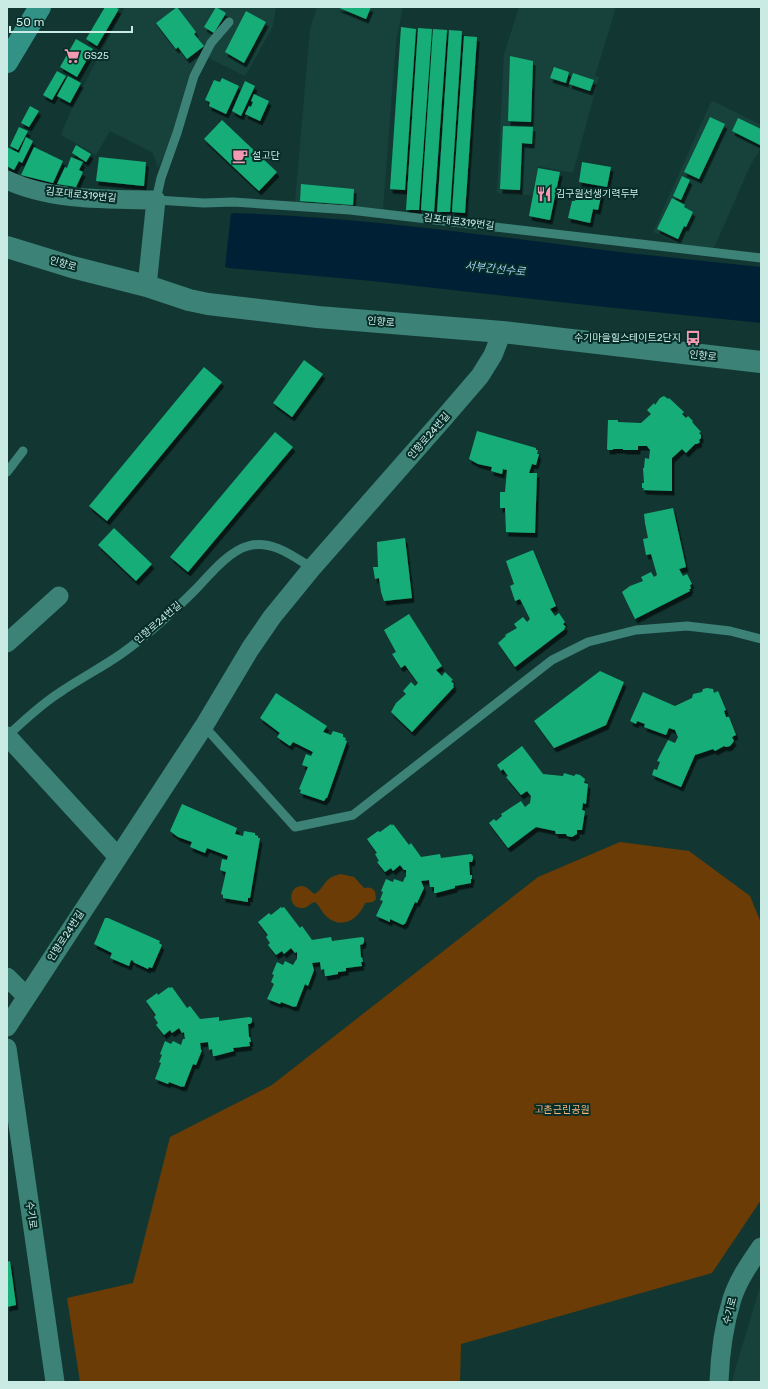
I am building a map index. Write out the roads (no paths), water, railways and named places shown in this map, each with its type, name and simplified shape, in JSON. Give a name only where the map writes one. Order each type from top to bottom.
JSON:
[{"type":"main road","points":[[7,62],[40,7]]},
{"type":"street","name":"김포대로319번길","points":[[7,180],[38,191],[71,196],[156,200]]},
{"type":"street","points":[[147,286],[156,200]]},
{"type":"street","name":"인향로","points":[[7,247],[72,267],[147,286],[189,300],[235,308],[318,317],[502,332],[761,362]]},
{"type":"street","name":"인향로24번길","points":[[7,1027],[204,726],[250,649],[272,617],[312,568],[439,425],[480,376],[493,355],[502,332]]},
{"type":"street","points":[[7,643],[59,596]]},
{"type":"street","name":"인향로24번길","points":[[7,736],[118,857]]},
{"type":"street","points":[[7,977],[26,996]]},
{"type":"street","name":"수기로","points":[[7,1048],[55,1382]]},
{"type":"street","name":"수기로","points":[[719,1382],[725,1328],[732,1298],[746,1270],[761,1247]]},
{"type":"lane","points":[[156,200],[161,178],[177,133],[194,76],[211,43],[229,22]]},
{"type":"lane","name":"김포대로319번길","points":[[156,200],[204,203],[233,202],[350,210],[761,258]]},
{"type":"lane","points":[[7,472],[23,451]]},
{"type":"lane","name":"인향로24번길","points":[[7,736],[58,693],[120,654],[145,635],[176,608],[224,561],[239,549],[260,544],[269,546],[287,552],[312,568]]},
{"type":"lane","points":[[204,726],[295,827],[353,815],[552,660],[588,642],[636,630],[687,626],[730,631],[761,639]]},
{"type":"water","name":"서부간선수로","points":[[235,213],[371,222],[637,254],[761,267],[761,323],[372,281],[229,268],[225,267],[231,214]]},
{"type":"place","name":"GS25","points":[[72,56]]},
{"type":"place","name":"설고단","points":[[240,156]]},
{"type":"place","name":"김구원선생기력두부","points":[[544,194]]},
{"type":"place","name":"수기마을힐스테이트2단지","points":[[693,338]]},
{"type":"park label","name":"고촌근린공원","points":[[562,1110]]}]
